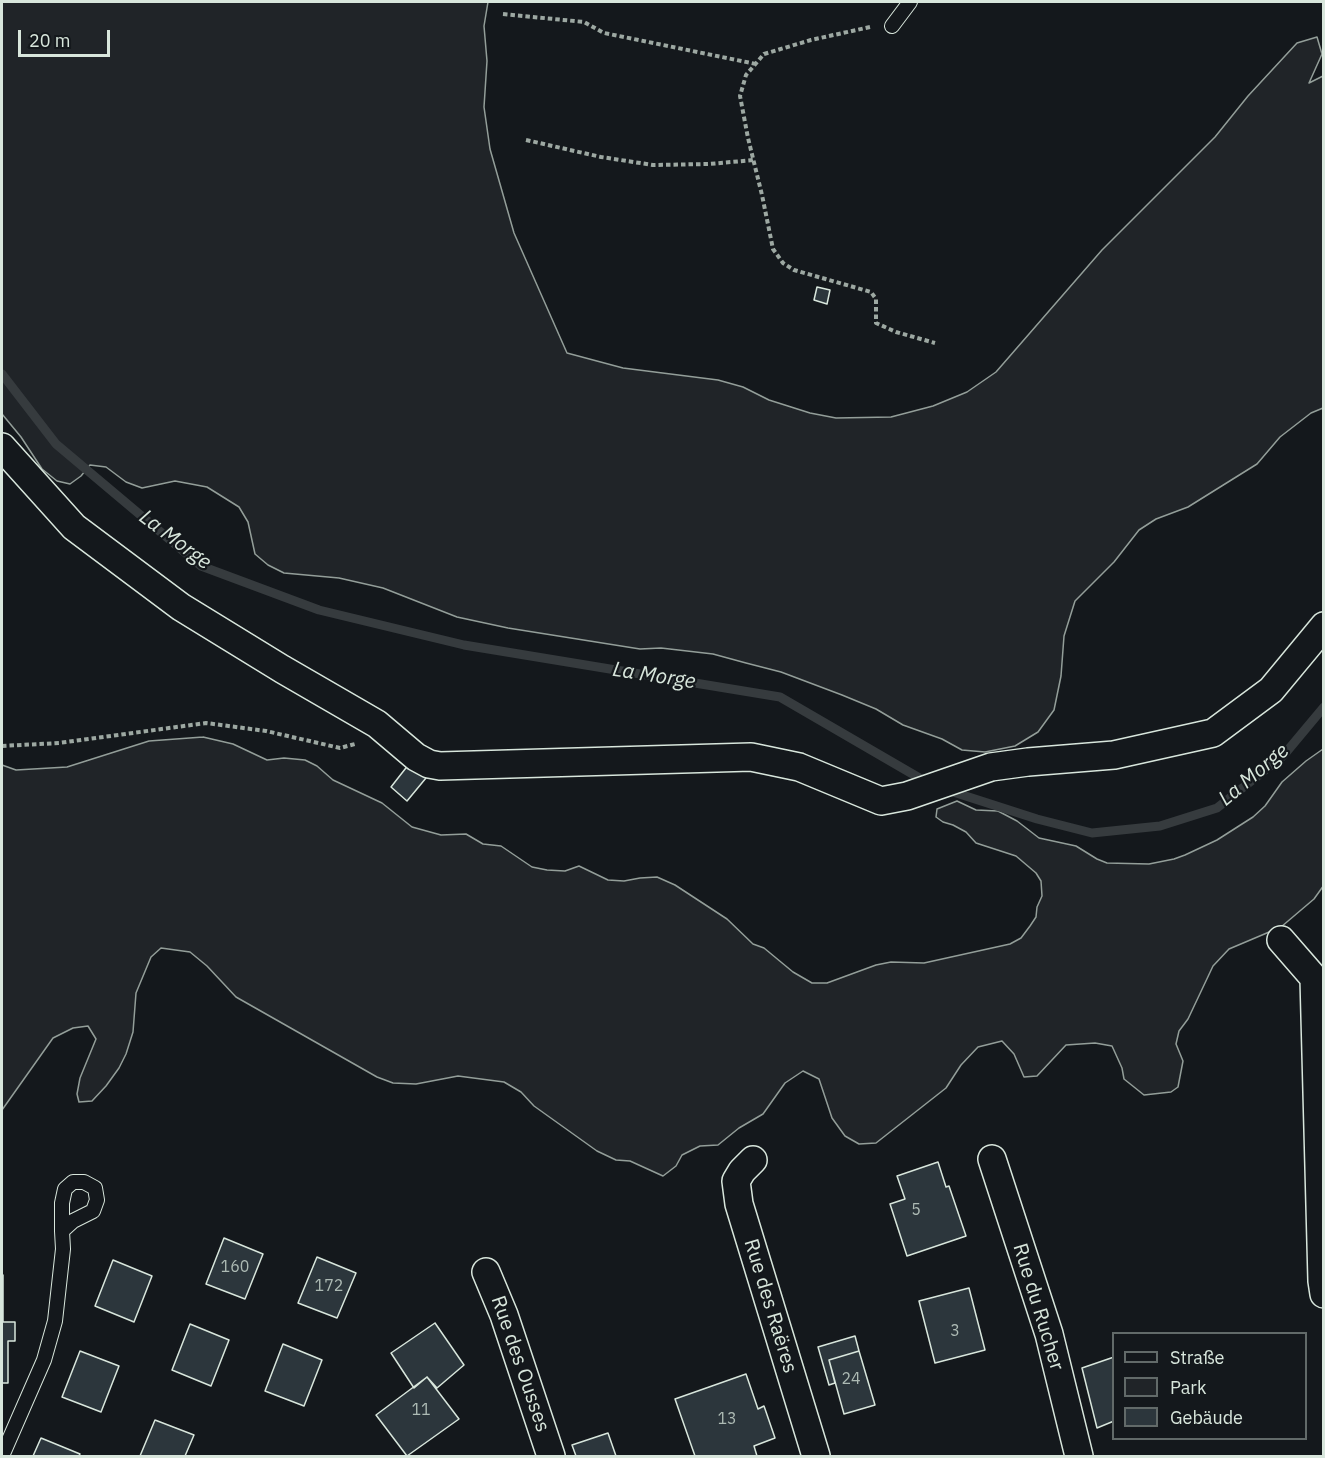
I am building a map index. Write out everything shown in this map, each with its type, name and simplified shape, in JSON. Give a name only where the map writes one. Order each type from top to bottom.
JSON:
[{"type":"street","points":[[2,447],[74,527],[180,607],[377,724],[416,758],[440,766],[751,757],[799,767],[881,801],[907,796],[991,767],[1114,755],[1213,733],[1271,690],[1323,626]]},
{"type":"street","points":[[1281,940],[1314,978],[1323,1294]]},
{"type":"street","name":"Rue du Rucher","points":[[992,1159],[1048,1335],[1079,1456]]},
{"type":"street","name":"Rue des Raëres","points":[[753,1160],[736,1181],[739,1204],[816,1456]]},
{"type":"street","name":"Rue des Ousses","points":[[486,1272],[504,1315],[551,1456]]},
{"type":"lane","points":[[892,26],[910,2]]},
{"type":"lane","points":[[2,1456],[44,1360],[55,1321],[63,1249],[62,1231]]},
{"type":"path","points":[[503,14],[584,22],[604,33],[756,64]]},
{"type":"path","points":[[892,26],[872,27],[789,45],[764,54],[746,75],[740,96],[773,249],[783,263],[794,270],[871,292],[876,299],[876,323],[935,343]]},
{"type":"path","points":[[526,140],[601,157],[653,165],[754,160]]},
{"type":"path","points":[[2,746],[59,743],[206,723],[266,731],[340,748],[391,736]]},
{"type":"green space","points":[[2,2],[488,2],[484,26],[487,61],[484,107],[490,149],[514,233],[567,353],[623,368],[718,380],[743,387],[769,400],[810,413],[836,418],[891,417],[933,406],[967,392],[996,372],[1102,250],[1215,137],[1248,96],[1297,43],[1317,37],[1322,54],[1309,83],[1323,76],[1323,408],[1311,413],[1280,437],[1257,464],[1188,507],[1156,519],[1139,530],[1114,562],[1075,601],[1064,636],[1061,676],[1054,710],[1038,732],[1015,746],[985,752],[962,750],[942,739],[903,725],[876,709],[781,672],[713,654],[661,648],[640,649],[508,628],[457,617],[383,588],[339,578],[284,573],[268,565],[255,554],[248,522],[239,507],[207,487],[175,481],[142,488],[126,482],[106,467],[90,465],[70,484],[57,481],[42,469],[21,437],[2,414]]},
{"type":"green space","points":[[203,737],[233,744],[267,760],[284,758],[305,760],[317,766],[333,780],[382,803],[412,827],[441,835],[466,834],[483,844],[501,846],[532,867],[565,871],[579,866],[608,880],[624,881],[657,877],[675,885],[727,919],[753,944],[764,948],[793,972],[812,983],[827,983],[876,965],[891,962],[924,963],[1010,944],[1021,938],[1036,917],[1042,896],[1041,881],[1036,873],[1016,856],[976,843],[966,832],[936,817],[937,809],[957,801],[976,810],[998,811],[1017,821],[1039,838],[1076,846],[1107,863],[1149,864],[1185,855],[1217,840],[1253,817],[1265,806],[1282,782],[1323,749],[1324,885],[1314,899],[1281,927],[1229,949],[1213,966],[1188,1019],[1179,1031],[1176,1044],[1183,1061],[1178,1087],[1171,1092],[1144,1095],[1124,1079],[1122,1068],[1112,1046],[1095,1043],[1066,1045],[1037,1076],[1024,1077],[1014,1054],[1002,1041],[978,1047],[961,1065],[946,1088],[876,1143],[859,1144],[845,1136],[832,1118],[819,1079],[803,1071],[785,1083],[763,1114],[739,1128],[718,1145],[700,1146],[682,1155],[676,1166],[663,1176],[630,1161],[616,1160],[597,1151],[534,1106],[521,1092],[504,1082],[458,1076],[416,1084],[393,1083],[377,1077],[236,997],[207,966],[190,952],[161,948],[151,957],[136,993],[133,1032],[126,1054],[106,1086],[92,1101],[79,1102],[77,1094],[80,1078],[96,1039],[88,1026],[73,1028],[53,1038],[2,1110],[2,765],[16,770],[67,767],[149,741]]},
{"type":"building","points":[[817,287],[830,290],[827,304],[814,300]]},
{"type":"building","points":[[409,764],[426,778],[407,801],[391,787]]},
{"type":"building","points":[[938,1162],[966,1236],[907,1256],[890,1204],[905,1199],[897,1176]]},
{"type":"building","points":[[224,1238],[263,1254],[245,1299],[206,1284]]},
{"type":"building","points":[[317,1257],[356,1273],[337,1318],[298,1303]]},
{"type":"building","points":[[113,1260],[152,1276],[134,1322],[95,1306]]},
{"type":"building","points":[[2,1275],[3,1322],[15,1322],[15,1341],[8,1341],[8,1383],[2,1383]]},
{"type":"building","points":[[969,1288],[985,1350],[935,1363],[919,1301]]},
{"type":"building","points":[[435,1323],[464,1365],[437,1388],[427,1377],[414,1388],[391,1353]]},
{"type":"building","points":[[190,1324],[229,1340],[211,1386],[172,1370]]},
{"type":"building","points":[[855,1336],[859,1351],[829,1360],[835,1383],[829,1385],[818,1347]]},
{"type":"building","points":[[283,1344],[322,1360],[304,1406],[265,1391]]},
{"type":"building","points":[[80,1351],[119,1366],[101,1412],[62,1397]]},
{"type":"building","points":[[859,1351],[875,1405],[844,1414],[829,1360]]},
{"type":"building","points":[[1112,1358],[1112,1422],[1097,1428],[1082,1368]]},
{"type":"building","points":[[746,1374],[758,1409],[764,1406],[775,1438],[754,1446],[757,1456],[695,1456],[675,1399]]},
{"type":"building","points":[[427,1377],[459,1419],[407,1456],[376,1415]]},
{"type":"building","points":[[155,1420],[194,1435],[185,1456],[140,1456]]},
{"type":"building","points":[[608,1433],[616,1456],[576,1456],[572,1445]]},
{"type":"building","points":[[41,1438],[80,1454],[79,1456],[33,1456]]},
{"type":"waterway","name":"La Morge","points":[[2,374],[56,444],[201,566],[319,610],[464,645],[780,697],[928,783]]},
{"type":"waterway","name":"La Morge","points":[[947,790],[1037,819],[1092,833],[1160,826],[1217,808],[1283,756],[1324,707]]}]
